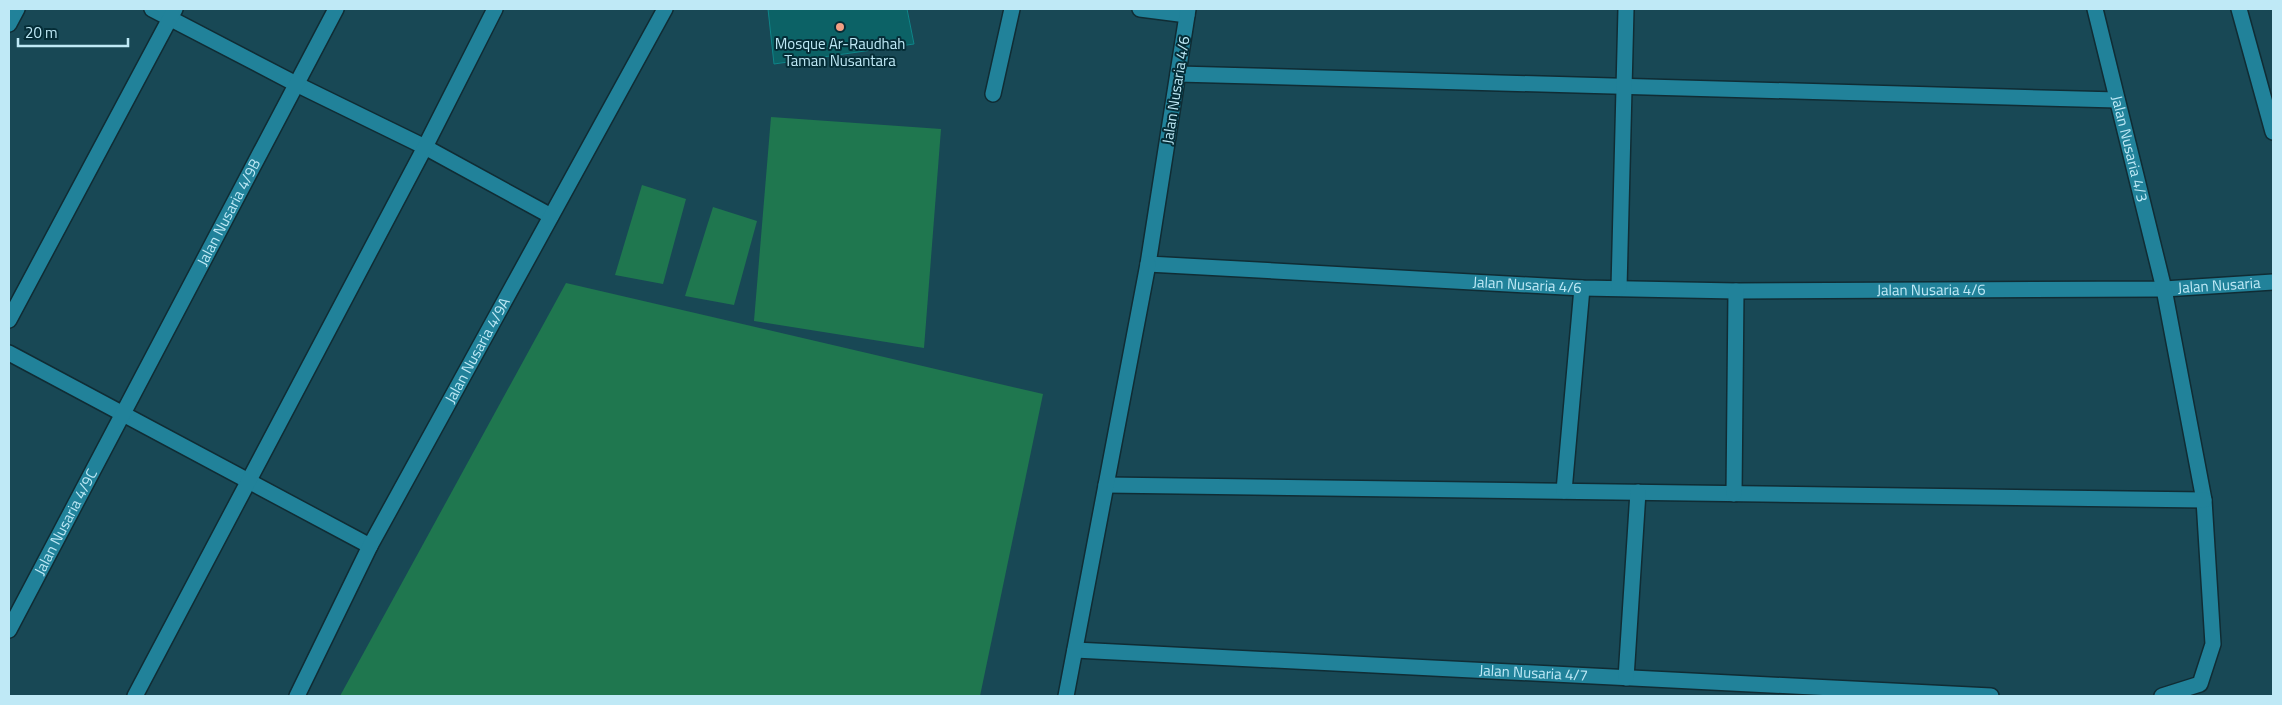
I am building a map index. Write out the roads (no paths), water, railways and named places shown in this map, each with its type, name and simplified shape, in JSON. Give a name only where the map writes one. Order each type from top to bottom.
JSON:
[{"type":"street","points":[[9,24],[17,9]]},
{"type":"street","points":[[152,9],[173,14],[296,84],[424,147],[551,216]]},
{"type":"street","name":"Jalan Nusaria 4/9B","points":[[123,415],[336,9]]},
{"type":"street","points":[[135,696],[495,9]]},
{"type":"street","name":"Jalan Nusaria 4/9A","points":[[297,696],[370,546],[665,9]]},
{"type":"street","points":[[993,94],[1012,9]]},
{"type":"street","points":[[1140,9],[1188,12]]},
{"type":"street","points":[[1619,288],[1626,9]]},
{"type":"street","name":"Jalan Nusaria 4/3","points":[[2095,9],[2164,289],[2204,500],[2213,644],[2200,684],[2162,696]]},
{"type":"street","points":[[2239,9],[2273,132]]},
{"type":"street","name":"Jalan Nusaria 4/6","points":[[1188,12],[1148,264],[1582,288],[1736,290],[2164,289]]},
{"type":"street","points":[[9,320],[173,14]]},
{"type":"street","points":[[1178,74],[2117,100]]},
{"type":"street","points":[[1066,696],[1148,264]]},
{"type":"street","name":"Jalan Nusaria","points":[[2164,289],[2273,282]]},
{"type":"street","points":[[1564,491],[1582,288]]},
{"type":"street","points":[[1734,494],[1736,290]]},
{"type":"street","points":[[9,353],[370,546]]},
{"type":"street","name":"Jalan Nusaria 4/9C","points":[[9,630],[123,415]]},
{"type":"street","points":[[1106,485],[2204,500]]},
{"type":"street","points":[[1626,678],[1638,492]]},
{"type":"street","name":"Jalan Nusaria 4/7","points":[[1075,650],[1991,696]]},
{"type":"place","name":"Mosque Ar-Raudhah Taman Nusantara","points":[[840,27]]}]
